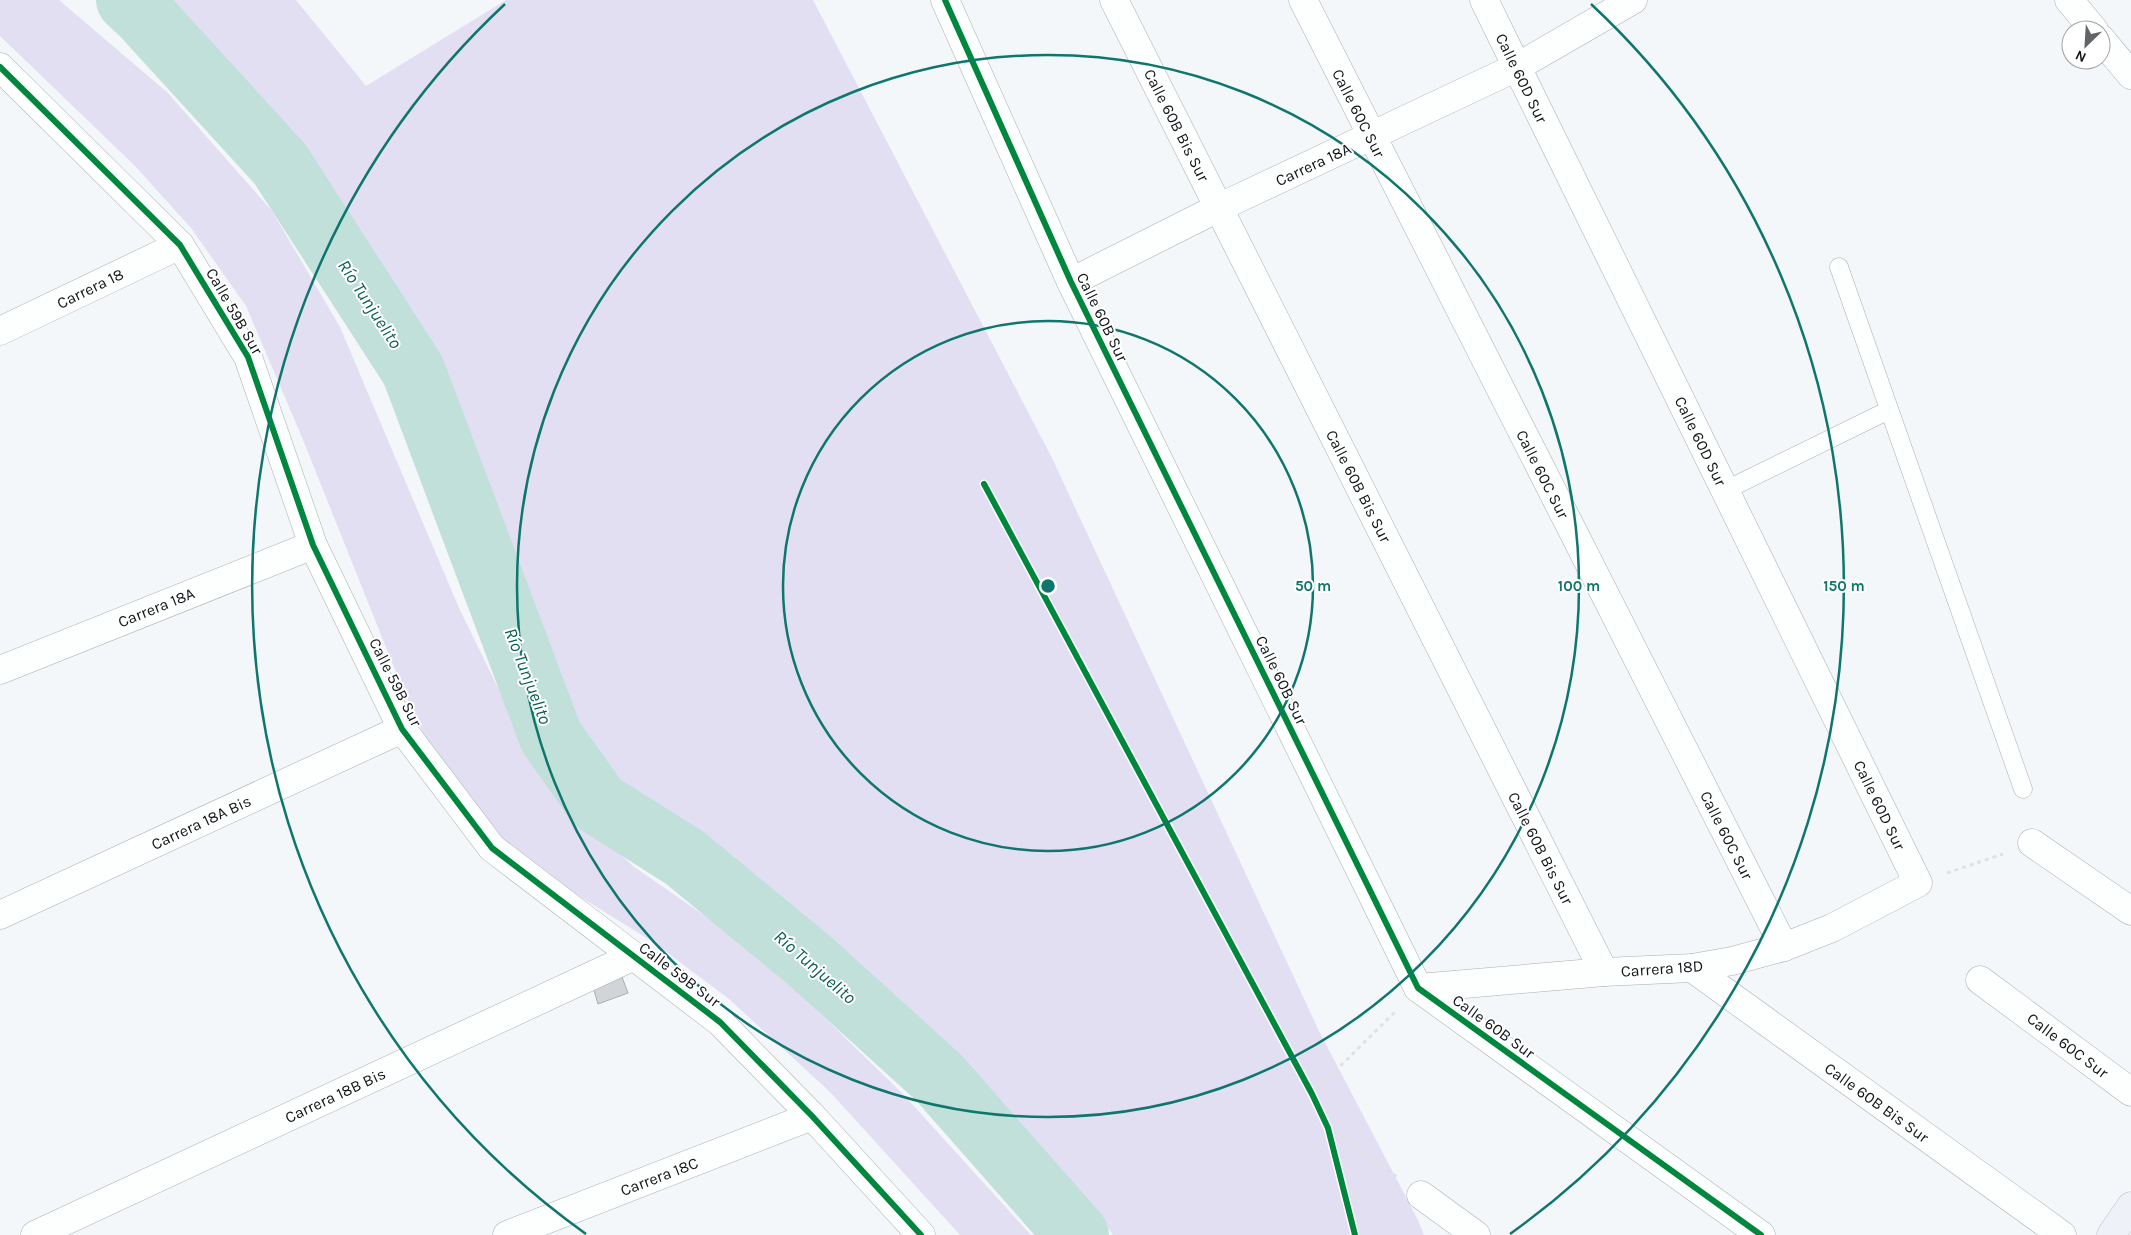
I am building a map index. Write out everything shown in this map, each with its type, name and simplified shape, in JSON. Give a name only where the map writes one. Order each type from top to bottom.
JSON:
[{"type":"highway","points":[[2111,1235],[2131,1206]]},
{"type":"street","name":"Calle 60B Sur","points":[[945,0],[1071,282],[1418,988],[1761,1235]]},
{"type":"street","name":"Calle 60B Bis Sur","points":[[1114,0],[1604,972]]},
{"type":"street","name":"Calle 60C Sur","points":[[1303,0],[1784,947]]},
{"type":"street","name":"Calle 60D Sur","points":[[1484,0],[1918,883]]},
{"type":"street","name":"Carrera 18A","points":[[1071,282],[1218,208],[1517,67],[1633,0]]},
{"type":"street","points":[[2069,0],[2086,20]]},
{"type":"street","points":[[2111,51],[2131,75]]},
{"type":"street","name":"Calle 59B Sur","points":[[0,67],[180,245],[248,358],[313,545],[402,729],[492,848],[720,1022],[812,1116],[921,1235]]},
{"type":"street","name":"Carrera 18","points":[[0,331],[180,245]]},
{"type":"street","name":"Carrera 18A","points":[[0,670],[313,545]]},
{"type":"street","name":"Carrera 18A Bis","points":[[0,915],[402,729]]},
{"type":"street","points":[[2032,844],[2131,911]]},
{"type":"street","name":"Carrera 18D","points":[[1418,988],[1604,972],[1692,968],[1784,947],[1832,928],[1918,883]]},
{"type":"street","name":"Carrera 18B Bis","points":[[35,1235],[634,956]]},
{"type":"street","name":"Calle 60B Bis Sur","points":[[1692,968],[2062,1235]]},
{"type":"street","name":"Calle 60C Sur","points":[[1980,980],[2131,1092]]},
{"type":"street","name":"Carrera 18C","points":[[507,1235],[812,1116]]},
{"type":"street","points":[[1421,1195],[1476,1235]]},
{"type":"lane","points":[[1839,267],[2024,789]]},
{"type":"lane","points":[[1726,490],[1889,410]]},
{"type":"path","points":[[1918,883],[2032,844]]},
{"type":"path","points":[[1312,1094],[1418,988]]},
{"type":"path","points":[[1308,1086],[1316,1102]]},
{"type":"path","points":[[1324,1119],[1330,1136]]},
{"type":"path","points":[[1328,1128],[1421,1195]]},
{"type":"shaded area","points":[[0,0],[59,0],[168,93],[272,211],[340,327],[459,608],[530,753],[571,809],[633,866],[757,952],[903,1094],[1031,1235],[960,1235],[830,1092],[729,999],[653,942],[521,860],[439,768],[403,690],[301,435],[246,306],[191,228],[135,166],[0,36]]},
{"type":"shaded area","points":[[161,0],[296,0],[366,86],[506,0],[813,0],[1052,458],[1319,1031],[1418,1220],[1424,1235],[1113,1235],[1093,1205],[923,1029],[789,913],[599,762],[565,712],[517,598],[423,338],[325,187]]},
{"type":"building","points":[[622,977],[628,993],[598,1004],[593,987]]},
{"type":"waterway","name":"Río Tunjuelito","points":[[128,0],[280,164],[413,370],[551,737],[598,803],[685,858],[810,961],[939,1078],[1077,1235]]},
{"type":"cycle path","points":[[945,0],[1071,282],[1418,988],[1761,1235]]},
{"type":"cycle path","points":[[0,67],[180,245],[248,357],[313,545],[402,729],[492,848],[720,1022],[812,1116],[921,1235]]},
{"type":"cycle path","points":[[984,484],[1312,1094],[1328,1128],[1355,1235]]}]
